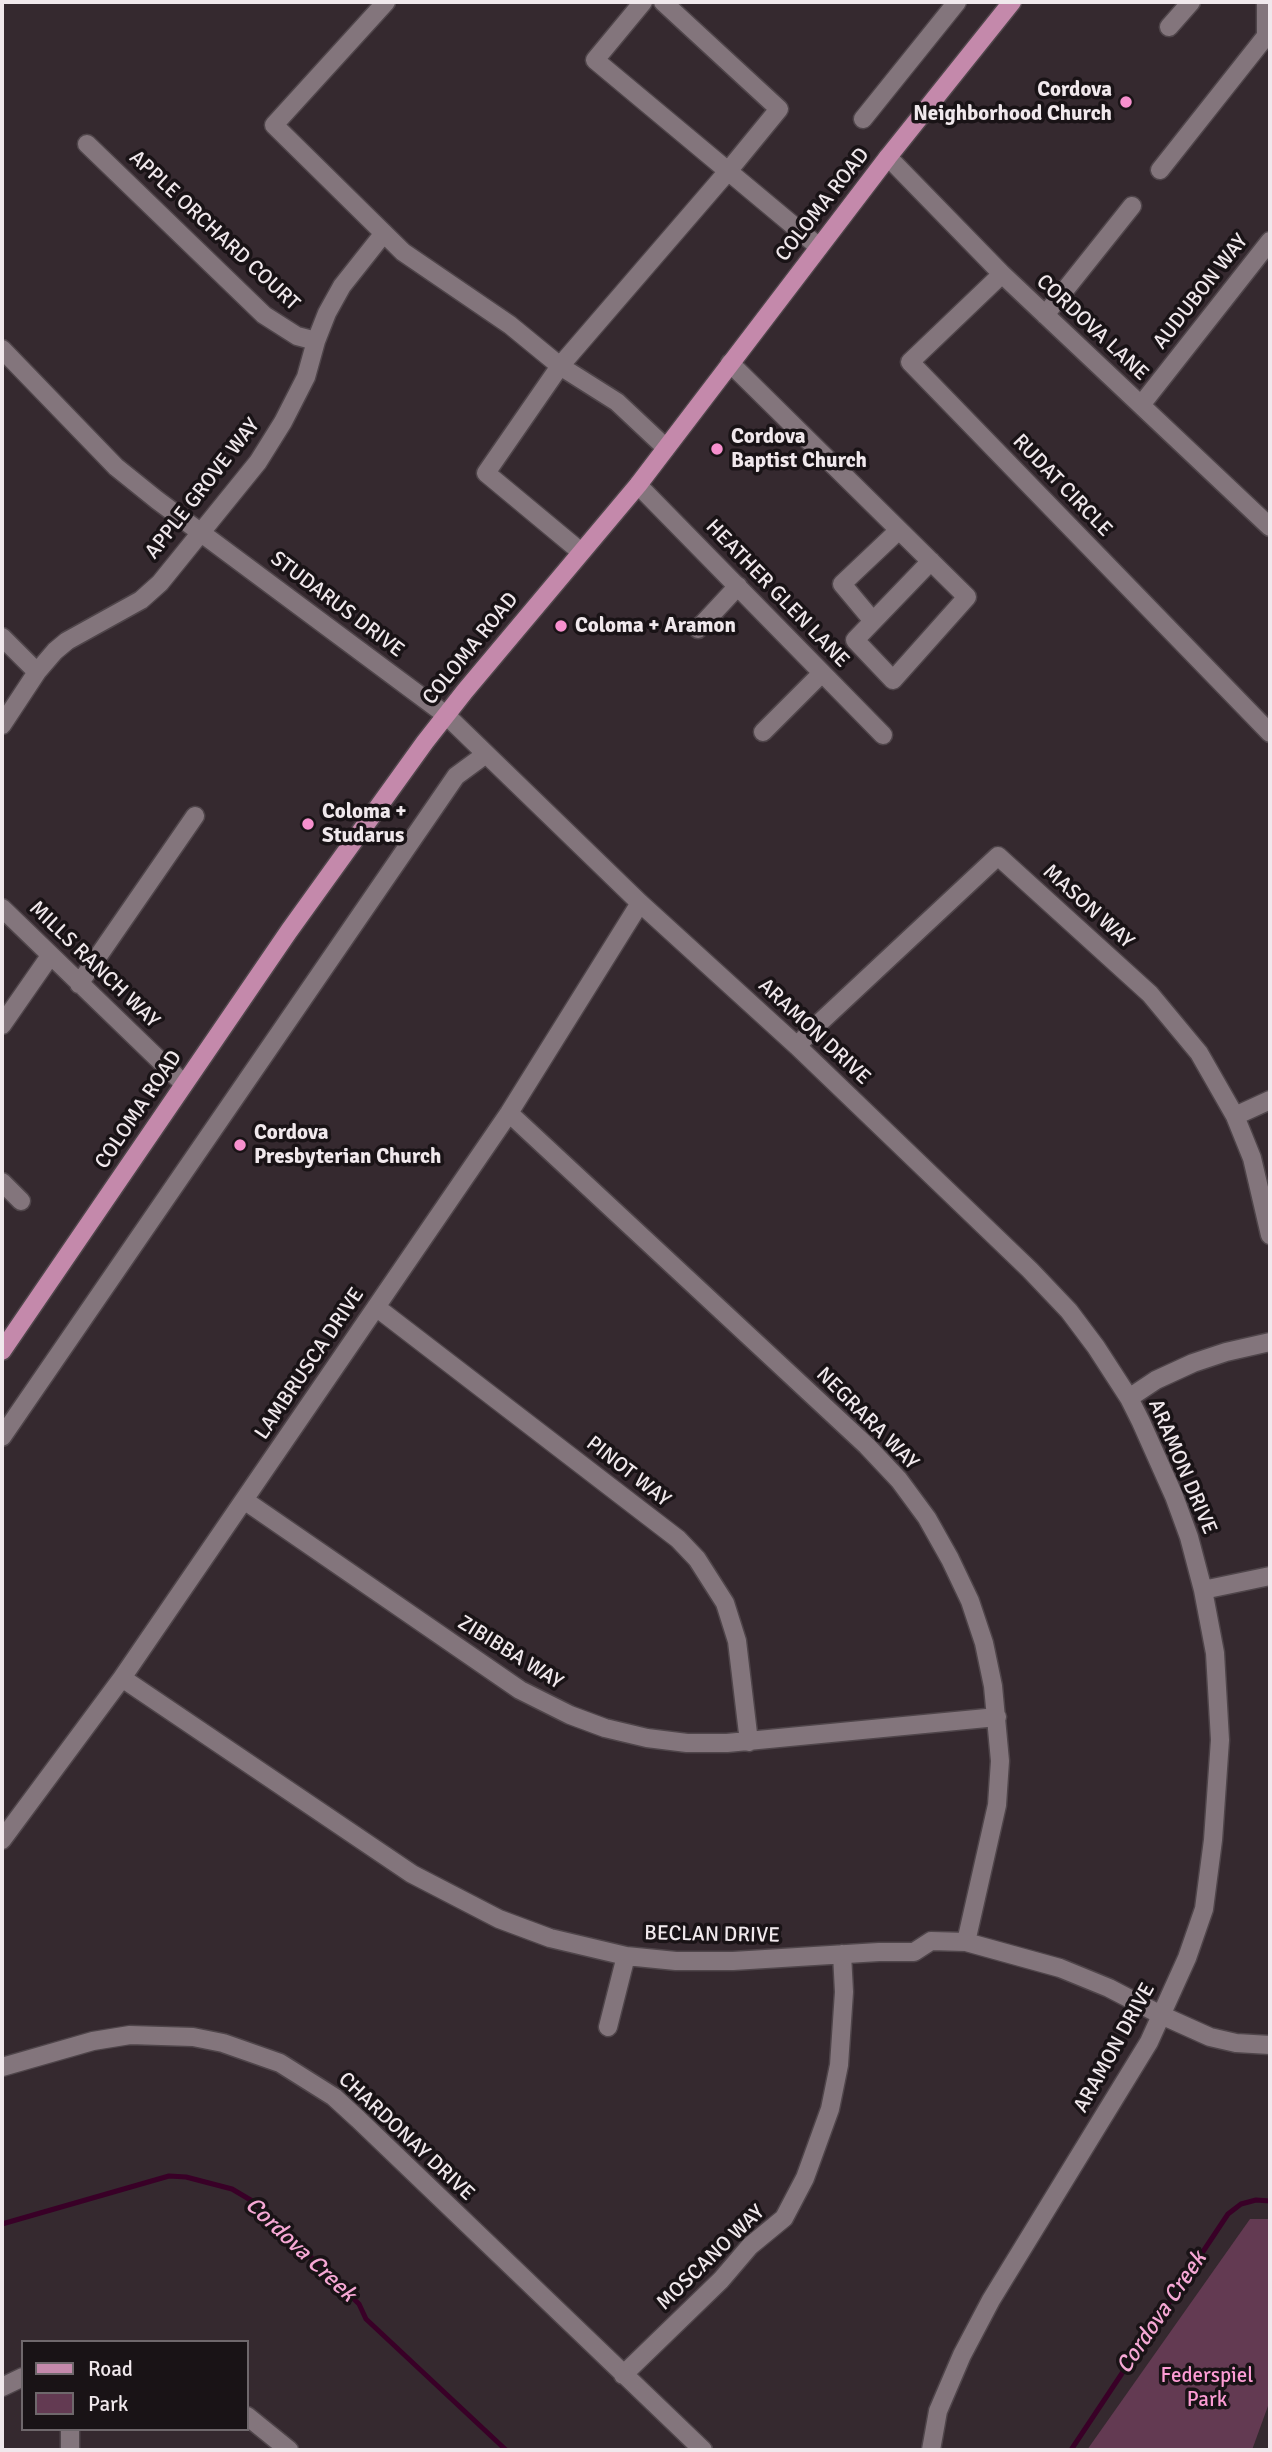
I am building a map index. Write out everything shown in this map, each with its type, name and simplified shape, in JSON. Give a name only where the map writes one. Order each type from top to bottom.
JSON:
[{"type":"main road","name":"COLOMA ROAD","points":[[2,1351],[356,835],[446,715],[638,485],[888,157],[1012,2]]},
{"type":"street","points":[[386,2],[274,125],[403,252],[510,325],[560,366],[617,402],[666,448]]},
{"type":"street","points":[[643,2],[595,60],[819,247]]},
{"type":"street","points":[[581,552],[486,473],[560,366],[779,108],[663,2]]},
{"type":"street","points":[[863,119],[957,2]]},
{"type":"street","points":[[1169,27],[1191,2]]},
{"type":"street","points":[[1160,170],[1266,36],[1266,2]]},
{"type":"street","name":"APPLE ORCHARD COURT","points":[[87,144],[264,315],[297,336],[316,341]]},
{"type":"street","name":"CORDOVA LANE","points":[[888,157],[1002,274],[1270,527]]},
{"type":"street","points":[[1045,315],[1132,206]]},
{"type":"street","name":"APPLE GROVE WAY","points":[[2,725],[37,672],[67,641],[141,600],[160,583],[258,462],[283,422],[306,377],[327,313],[342,286],[384,233]]},
{"type":"street","name":"AUDUBON WAY","points":[[1141,405],[1270,241]]},
{"type":"street","name":"RUDAT CIRCLE","points":[[1002,274],[911,362],[1270,733]]},
{"type":"street","name":"STUDARUS DRIVE","points":[[2,349],[116,467],[446,715]]},
{"type":"street","points":[[730,363],[931,561],[967,597],[892,680],[855,640],[931,561]]},
{"type":"street","name":"HEATHER GLEN LANE","points":[[638,485],[883,735]]},
{"type":"street","points":[[873,621],[842,584],[899,530]]},
{"type":"street","points":[[698,629],[738,586]]},
{"type":"street","points":[[2,637],[37,672]]},
{"type":"street","points":[[763,732],[822,673]]},
{"type":"street","name":"ARAMON DRIVE","points":[[446,715],[640,903],[797,1046],[1061,1303],[1096,1347],[1129,1398],[1174,1496],[1189,1537],[1215,1653],[1219,1697],[1220,1740],[1213,1840],[1204,1909],[1187,1958],[1149,2042],[992,2300],[962,2355],[938,2412],[932,2450]]},
{"type":"street","points":[[2,1437],[456,776],[486,754]]},
{"type":"street","points":[[79,984],[195,816]]},
{"type":"street","name":"MASON WAY","points":[[797,1046],[998,856],[1150,994],[1199,1053],[1235,1116],[1252,1158],[1270,1235]]},
{"type":"street","name":"LAMBRUSCA DRIVE","points":[[2,1840],[122,1678],[509,1113],[640,903]]},
{"type":"street","name":"MILLS RANCH WAY","points":[[2,908],[184,1084]]},
{"type":"street","points":[[2,1025],[50,956]]},
{"type":"street","points":[[1235,1116],[1270,1100]]},
{"type":"street","name":"NEGRARA WAY","points":[[509,1113],[867,1446],[899,1480],[927,1518],[950,1559],[970,1601],[984,1643],[993,1686],[1000,1761],[997,1805],[966,1942]]},
{"type":"street","points":[[2,1182],[21,1201]]},
{"type":"street","name":"PINOT WAY","points":[[376,1307],[678,1539],[697,1559],[725,1603],[737,1641],[749,1742]]},
{"type":"street","points":[[1129,1398],[1157,1380],[1193,1363],[1270,1342]]},
{"type":"street","name":"ZIBIBBA WAY","points":[[244,1500],[520,1690],[605,1728],[647,1738],[687,1742],[749,1742],[997,1717]]},
{"type":"street","points":[[1203,1590],[1270,1576]]},
{"type":"street","name":"BECLAN DRIVE","points":[[122,1678],[412,1874],[499,1919],[550,1938],[626,1956],[676,1961],[733,1961],[914,1952],[931,1941],[966,1942],[1060,1968],[1109,1987],[1210,2037],[1236,2043],[1270,2045]]},
{"type":"street","name":"MOSCANO WAY","points":[[624,2375],[721,2280],[750,2246],[784,2218],[795,2198],[816,2151],[830,2109],[839,2065],[844,1992],[842,1954]]},
{"type":"street","points":[[608,2027],[626,1956]]},
{"type":"street","name":"CHARDONAY DRIVE","points":[[2,2067],[93,2041],[130,2035],[193,2037],[223,2043],[281,2063],[334,2097],[358,2119],[703,2450]]},
{"type":"street","points":[[2,2387],[21,2378]]},
{"type":"street","points":[[248,2417],[289,2450]]},
{"type":"street","points":[[70,2431],[70,2450]]},
{"type":"green space","name":"Federspiel Park","points":[[1250,2219],[1270,2219],[1268,2406],[1252,2450],[1087,2450]]},
{"type":"waterway","name":"Cordova Creek","points":[[2,2224],[169,2176],[186,2177],[232,2189],[254,2202],[359,2304],[366,2319],[506,2450]]},
{"type":"waterway","name":"Cordova Creek","points":[[1071,2450],[1228,2214],[1241,2204],[1256,2200],[1270,2201]]},
{"type":"place","name":"Cordova Neighborhood Church","points":[[1126,102]]},
{"type":"place","name":"Cordova Baptist Church","points":[[717,449]]},
{"type":"place","name":"Coloma + Aramon","points":[[561,626]]},
{"type":"place","name":"Coloma + Studarus","points":[[308,824]]},
{"type":"place","name":"Cordova Presbyterian Church","points":[[240,1145]]}]
